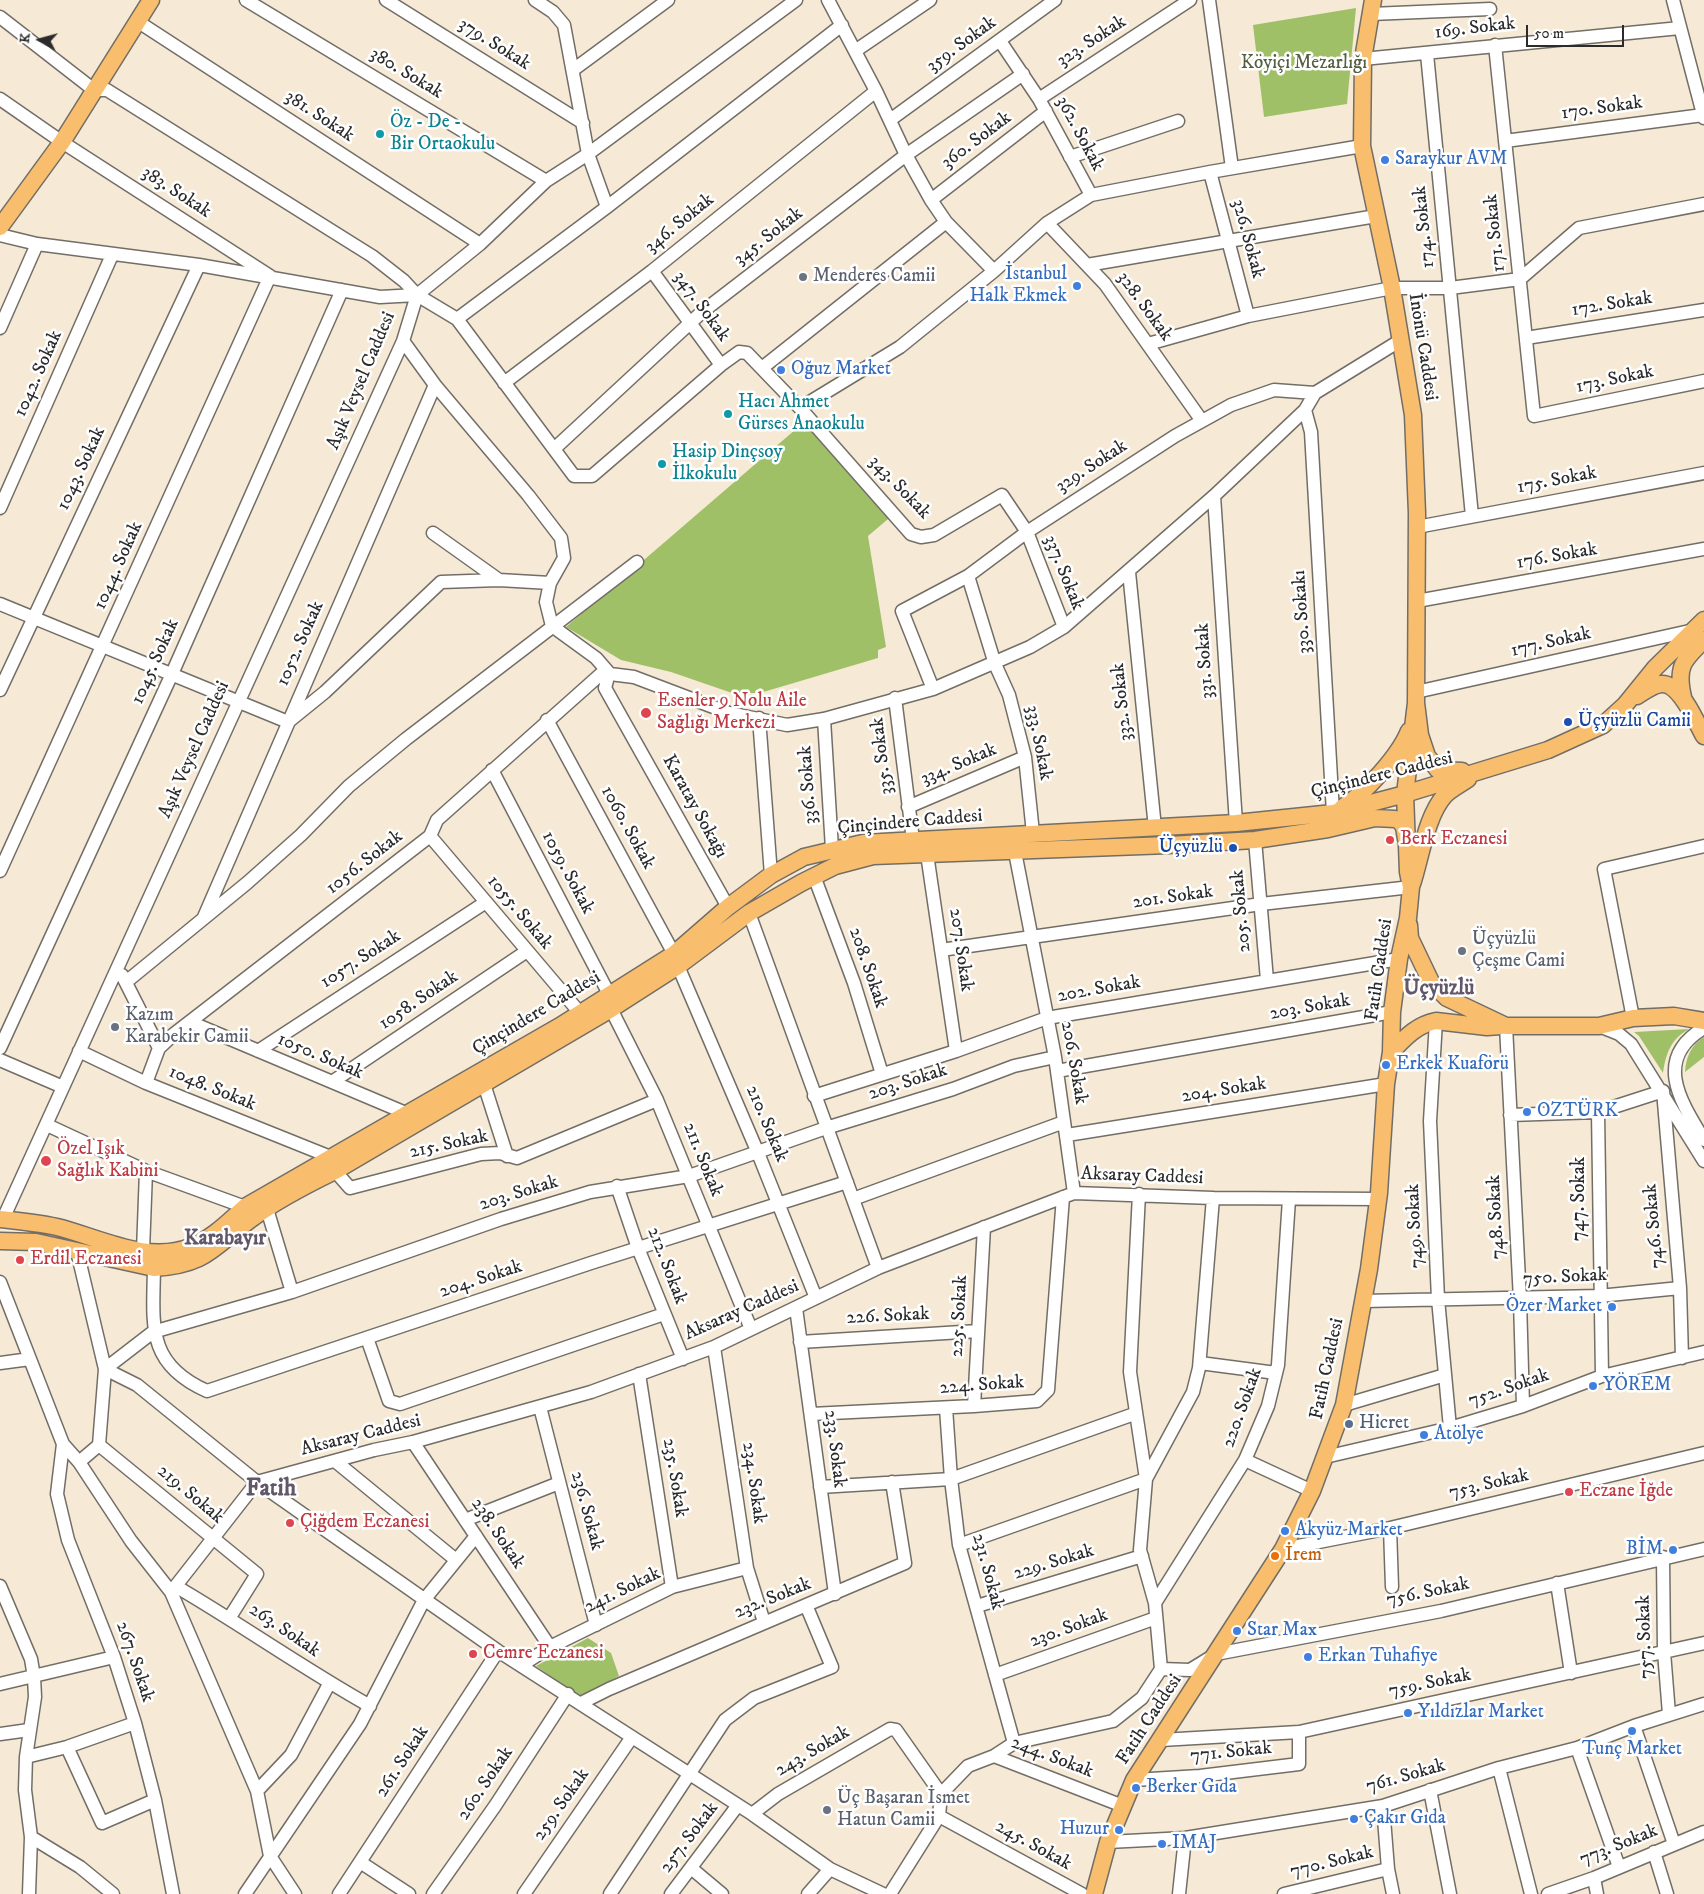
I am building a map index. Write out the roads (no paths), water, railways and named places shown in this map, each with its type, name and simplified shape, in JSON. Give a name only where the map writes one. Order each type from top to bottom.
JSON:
[{"type":"main road","points":[[0,227],[22,200],[62,142],[151,0]]},
{"type":"main road","name":"İnönü Caddesi","points":[[1372,7],[1363,59],[1362,146],[1392,288],[1413,415],[1417,526],[1415,704]]},
{"type":"main road","points":[[1701,630],[1697,653],[1681,666],[1680,685],[1683,697],[1704,736]]},
{"type":"main road","name":"Çinçindere Caddesi","points":[[676,960],[728,907],[771,875],[804,857],[832,849],[863,843],[1236,824],[1333,813],[1405,794],[1548,750],[1602,725],[1625,705],[1655,668],[1701,630]]},
{"type":"main road","points":[[1625,705],[1659,684],[1667,684],[1683,697]]},
{"type":"main road","points":[[1333,813],[1348,803],[1397,752],[1415,704]]},
{"type":"main road","points":[[1415,704],[1420,735],[1427,756],[1438,770],[1452,772],[1485,769]]},
{"type":"main road","name":"Fatih Caddesi","points":[[1094,1894],[1108,1842],[1134,1780],[1282,1549],[1312,1491],[1344,1404],[1378,1199],[1386,1084],[1391,1052],[1392,1012],[1399,959],[1408,918],[1411,887],[1406,839],[1405,794],[1415,704]]},
{"type":"main road","points":[[1411,887],[1426,833],[1445,795],[1485,769]]},
{"type":"main road","name":"Çinçindere Caddesi","points":[[2,1219],[56,1227],[143,1251],[171,1252],[189,1248],[208,1239],[245,1207],[334,1164],[484,1084],[749,913],[835,866],[873,856],[1015,852],[1255,840],[1328,829],[1375,818],[1395,818],[1400,821],[1404,827],[1406,839]]},
{"type":"main road","points":[[1032,833],[1034,851]]},
{"type":"main road","points":[[1408,918],[1410,938],[1431,982],[1447,998],[1506,1026]]},
{"type":"main road","name":"Çinçindere Caddesi","points":[[0,1241],[36,1242],[154,1268],[171,1267],[200,1259],[267,1209],[408,1114],[580,1013],[610,1001]]},
{"type":"main road","points":[[1391,1052],[1412,1031],[1436,1021],[1487,1027],[1599,1026],[1633,1018],[1674,1016],[1704,1021]]},
{"type":"street","name":"380. Sokak","points":[[246,0],[546,181]]},
{"type":"street","name":"379. Sokak","points":[[386,0],[583,122]]},
{"type":"street","points":[[535,0],[554,12],[564,25],[588,154],[607,207]]},
{"type":"street","points":[[554,12],[561,0]]},
{"type":"street","points":[[573,70],[668,0]]},
{"type":"street","points":[[0,236],[37,244],[270,276],[380,297],[417,295],[480,244],[546,181],[588,154],[796,0]]},
{"type":"street","points":[[828,0],[876,91],[906,155],[931,200],[946,222],[994,271]]},
{"type":"street","points":[[855,51],[915,4],[930,0]]},
{"type":"street","name":"359. Sokak","points":[[890,120],[1055,0]]},
{"type":"street","name":"323. Sokak","points":[[1039,99],[1190,0]]},
{"type":"street","points":[[1209,0],[1232,168]]},
{"type":"street","points":[[1673,0],[1704,116]]},
{"type":"street","points":[[1372,7],[1490,9]]},
{"type":"street","points":[[0,17],[94,90],[107,90],[363,250],[404,281],[417,295],[457,319],[574,476],[592,476],[721,366]]},
{"type":"street","name":"381. Sokak","points":[[137,22],[480,244]]},
{"type":"street","points":[[457,319],[607,207],[842,25]]},
{"type":"street","name":"169. Sokak","points":[[1363,59],[1680,28]]},
{"type":"street","name":"362. Sokak","points":[[1000,41],[1039,99],[1091,196]]},
{"type":"street","name":"171. Sokak","points":[[1495,45],[1534,416]]},
{"type":"street","name":"174. Sokak","points":[[1427,54],[1472,516]]},
{"type":"street","name":"345. Sokak","points":[[554,449],[702,312],[906,155],[1023,74]]},
{"type":"street","name":"346. Sokak","points":[[504,383],[652,271],[876,91]]},
{"type":"street","name":"383. Sokak","points":[[0,99],[62,142],[270,276]]},
{"type":"street","name":"360. Sokak","points":[[931,200],[1046,111]]},
{"type":"street","name":"170. Sokak","points":[[1505,141],[1704,116]]},
{"type":"street","points":[[1070,157],[1178,121]]},
{"type":"street","points":[[800,408],[900,347],[994,271],[1047,223],[1091,196],[1210,172],[1362,146]]},
{"type":"street","name":"326. Sokak","points":[[1210,172],[1248,316]]},
{"type":"street","points":[[1148,344],[1248,316],[1392,288],[1450,288],[1520,279],[1579,228],[1704,204]]},
{"type":"street","points":[[1087,265],[1376,216]]},
{"type":"street","points":[[762,368],[946,222]]},
{"type":"street","name":"328. Sokak","points":[[1047,223],[1105,284],[1202,421]]},
{"type":"street","points":[[0,328],[37,244]]},
{"type":"street","name":"1042. Sokak","points":[[0,508],[112,255]]},
{"type":"street","name":"1043. Sokak","points":[[0,690],[199,265]]},
{"type":"street","name":"347. Sokak","points":[[652,271],[721,366]]},
{"type":"street","name":"1044. Sokak","points":[[0,871],[270,276]]},
{"type":"street","name":"1045. Sokak","points":[[0,1048],[171,676],[342,290]]},
{"type":"street","name":"Aşık Veysel Caddesi","points":[[2,1219],[47,1125],[403,340],[417,295]]},
{"type":"street","name":"172. Sokak","points":[[1526,338],[1704,310]]},
{"type":"street","points":[[403,340],[435,385],[528,495],[561,538],[564,558],[550,583],[546,602],[552,626],[596,658],[608,673],[634,677],[729,713],[787,725],[824,719],[932,688],[995,664],[1030,647],[1064,627],[1214,496],[1305,410],[1315,393],[1401,340]]},
{"type":"street","name":"343. Sokak","points":[[721,366],[739,352],[747,353],[800,408],[911,534],[921,537],[934,535],[1002,495]]},
{"type":"street","name":"173. Sokak","points":[[1534,416],[1704,381]]},
{"type":"street","name":"1052. Sokak","points":[[204,919],[435,385]]},
{"type":"street","name":"329. Sokak","points":[[932,688],[902,611],[968,576],[1027,532],[1175,436],[1231,405],[1274,390],[1315,393]]},
{"type":"street","name":"330. Sokakı","points":[[1305,410],[1311,432],[1333,813]]},
{"type":"street","name":"175. Sokak","points":[[1417,526],[1704,473]]},
{"type":"street","name":"337. Sokak","points":[[1002,495],[1027,532],[1064,627]]},
{"type":"street","name":"331. Sokak","points":[[1214,496],[1236,824]]},
{"type":"street","points":[[433,533],[499,580]]},
{"type":"street","name":"176. Sokak","points":[[1416,601],[1704,549]]},
{"type":"street","points":[[126,982],[204,919],[301,835],[349,786],[552,626],[637,562]]},
{"type":"street","name":"332. Sokak","points":[[1128,572],[1155,828]]},
{"type":"street","name":"333. Sokak","points":[[968,576],[995,664],[1009,695],[1025,757],[1032,833]]},
{"type":"street","points":[[0,604],[34,617],[102,648],[288,722],[326,692],[441,582],[499,580],[550,583]]},
{"type":"street","name":"177. Sokak","points":[[1415,704],[1701,630]]},
{"type":"street","name":"1056. Sokak","points":[[146,1083],[159,1048],[430,836],[437,820],[547,720],[602,673],[608,673]]},
{"type":"street","name":"Karatay Sokağı","points":[[608,673],[605,688],[728,907]]},
{"type":"street","name":"335. Sokak","points":[[895,698],[913,840]]},
{"type":"street","points":[[758,718],[771,875]]},
{"type":"street","name":"336. Sokak","points":[[824,719],[832,849]]},
{"type":"street","name":"1060. Sokak","points":[[547,720],[676,960]]},
{"type":"street","name":"334. Sokak","points":[[908,807],[1025,757]]},
{"type":"street","name":"1059. Sokak","points":[[492,770],[610,1001]]},
{"type":"street","name":"1055. Sokak","points":[[430,836],[580,1013]]},
{"type":"street","name":"205. Sokak","points":[[1255,840],[1267,980]]},
{"type":"street","points":[[1633,1018],[1604,869],[1704,846]]},
{"type":"street","name":"206. Sokak","points":[[1015,852],[1056,1057],[1067,1135],[1069,1195]]},
{"type":"street","name":"207. Sokak","points":[[927,854],[956,1051]]},
{"type":"street","name":"208. Sokak","points":[[814,876],[854,983],[882,1074]]},
{"type":"street","name":"201. Sokak","points":[[941,950],[1261,904],[1411,887]]},
{"type":"street","name":"1057. Sokak","points":[[258,1051],[486,902]]},
{"type":"street","points":[[749,913],[878,1268]]},
{"type":"street","name":"1058. Sokak","points":[[332,1082],[527,951]]},
{"type":"street","name":"202. Sokak","points":[[814,1096],[956,1051],[1047,1018],[1399,959]]},
{"type":"street","name":"210. Sokak","points":[[676,960],[758,1153],[816,1298]]},
{"type":"street","points":[[118,968],[159,1048]]},
{"type":"street","name":"211. Sokak","points":[[610,1001],[657,1100],[751,1329]]},
{"type":"street","name":"203. Sokak","points":[[1057,1071],[1392,1012]]},
{"type":"street","name":"749. Sokak","points":[[1436,1021],[1430,1121],[1438,1299],[1450,1428]]},
{"type":"street","name":"1050. Sokak","points":[[190,1022],[408,1114]]},
{"type":"street","name":"748. Sokak","points":[[1506,1026],[1524,1406]]},
{"type":"street","points":[[1599,1026],[1619,1034],[1631,1044],[1704,1160]]},
{"type":"street","points":[[1704,1028],[1691,1037],[1682,1048],[1674,1070],[1682,1103],[1704,1140]]},
{"type":"street","name":"1048. Sokak","points":[[79,1051],[146,1083],[334,1164]]},
{"type":"street","name":"203. Sokak","points":[[105,1369],[153,1332],[292,1292],[502,1219],[590,1192],[616,1186],[689,1176],[826,1128],[953,1088],[1014,1066],[1056,1057]]},
{"type":"street","points":[[0,1060],[63,1087]]},
{"type":"street","points":[[484,1084],[506,1156]]},
{"type":"street","name":"204. Sokak","points":[[1067,1135],[1386,1084]]},
{"type":"street","points":[[1510,1115],[1598,1112],[1662,1091]]},
{"type":"street","name":"746. Sokak","points":[[1662,1091],[1680,1288],[1682,1358]]},
{"type":"street","name":"215. Sokak","points":[[334,1164],[350,1188],[482,1154],[500,1153],[517,1158],[657,1100]]},
{"type":"street","name":"747. Sokak","points":[[1598,1112],[1599,1296],[1602,1376]]},
{"type":"street","points":[[853,1199],[1064,1122]]},
{"type":"street","points":[[47,1125],[146,1171],[245,1207]]},
{"type":"street","points":[[143,1251],[146,1171]]},
{"type":"street","name":"204. Sokak","points":[[153,1332],[168,1365],[191,1383],[208,1391],[638,1248],[847,1182]]},
{"type":"street","name":"212. Sokak","points":[[616,1186],[638,1248],[682,1358]]},
{"type":"street","points":[[890,1894],[940,1816],[941,1794],[968,1766],[994,1756],[1014,1743],[1113,1721],[1142,1698],[1161,1669],[1155,1603],[1140,1550],[1146,1479],[1134,1414],[1130,1372],[1139,1194]]},
{"type":"street","name":"Aksaray Caddesi","points":[[257,1482],[540,1407],[639,1374],[714,1347],[878,1268],[1069,1195],[1139,1194],[1214,1198],[1378,1199]]},
{"type":"street","name":"224. Sokak","points":[[811,1414],[946,1408],[1037,1401],[1048,1390],[1069,1195]]},
{"type":"street","points":[[959,1545],[1146,1479],[1193,1392],[1200,1363],[1214,1198]]},
{"type":"street","name":"220. Sokak","points":[[1155,1603],[1245,1460],[1268,1406],[1276,1373],[1289,1199]]},
{"type":"street","points":[[267,1209],[292,1292]]},
{"type":"street","name":"225. Sokak","points":[[974,1406],[984,1227]]},
{"type":"street","points":[[77,1251],[105,1369],[99,1445],[79,1462]]},
{"type":"street","points":[[153,1332],[154,1268]]},
{"type":"street","points":[[0,1282],[63,1444],[79,1462],[131,1540],[174,1590],[257,1792],[270,1856],[295,1894]]},
{"type":"street","name":"750. Sokak","points":[[1362,1301],[1438,1299],[1520,1300],[1599,1296],[1680,1288]]},
{"type":"street","name":"233. Sokak","points":[[796,1308],[835,1594]]},
{"type":"street","points":[[367,1338],[389,1401],[400,1404],[664,1314]]},
{"type":"street","name":"226. Sokak","points":[[800,1342],[978,1331]]},
{"type":"street","name":"234. Sokak","points":[[714,1347],[747,1568],[764,1622]]},
{"type":"street","name":"752. Sokak","points":[[1325,1457],[1450,1428],[1524,1406],[1602,1376],[1704,1352]]},
{"type":"street","points":[[0,1363],[30,1359]]},
{"type":"street","points":[[1200,1363],[1276,1373]]},
{"type":"street","points":[[105,1369],[136,1385],[257,1482],[498,1651],[568,1694],[752,1814],[830,1868],[883,1894]]},
{"type":"street","name":"235. Sokak","points":[[639,1374],[672,1587]]},
{"type":"street","points":[[1344,1404],[1445,1375]]},
{"type":"street","name":"236. Sokak","points":[[540,1407],[596,1625]]},
{"type":"street","name":"231. Sokak","points":[[946,1408],[951,1479],[959,1545],[1014,1743]]},
{"type":"street","points":[[820,1487],[951,1479],[1134,1414]]},
{"type":"street","name":"238. Sokak","points":[[413,1442],[550,1647]]},
{"type":"street","name":"267. Sokak","points":[[63,1444],[57,1494],[68,1540],[114,1657],[135,1723],[154,1800],[173,1894]]},
{"type":"street","name":"219. Sokak","points":[[99,1445],[257,1574],[230,1617]]},
{"type":"street","name":"753. Sokak","points":[[1282,1549],[1390,1528],[1704,1453]]},
{"type":"street","points":[[1245,1460],[1312,1491]]},
{"type":"street","points":[[335,1461],[456,1560]]},
{"type":"street","points":[[174,1590],[212,1538],[257,1482]]},
{"type":"street","name":"232. Sokak","points":[[581,1704],[609,1689],[905,1563],[892,1482]]},
{"type":"street","points":[[465,1520],[559,1483]]},
{"type":"street","points":[[1390,1528],[1392,1588]]},
{"type":"street","points":[[245,1894],[370,1706],[424,1600],[476,1536]]},
{"type":"street","name":"756. Sokak","points":[[1161,1669],[1190,1670],[1216,1654],[1440,1611],[1704,1549]]},
{"type":"street","name":"229. Sokak","points":[[976,1606],[1142,1556]]},
{"type":"street","name":"757. Sokak","points":[[1663,1558],[1664,1652],[1669,1714]]},
{"type":"street","name":"241. Sokak","points":[[522,1665],[550,1647],[672,1587],[747,1568]]},
{"type":"street","points":[[1557,1583],[1571,1673]]},
{"type":"street","points":[[0,1586],[31,1659],[34,1677],[35,1697],[26,1757],[25,1790],[31,1837],[29,1894]]},
{"type":"street","name":"263. Sokak","points":[[174,1590],[230,1617],[330,1684],[370,1706]]},
{"type":"street","points":[[610,1894],[725,1720],[754,1698],[832,1667],[806,1606]]},
{"type":"street","name":"230. Sokak","points":[[995,1675],[1156,1618]]},
{"type":"street","name":"759. Sokak","points":[[1161,1740],[1299,1732],[1704,1643]]},
{"type":"street","name":"261. Sokak","points":[[339,1894],[498,1651]]},
{"type":"street","points":[[0,1684],[114,1657]]},
{"type":"street","points":[[257,1792],[291,1755],[330,1684]]},
{"type":"street","name":"260. Sokak","points":[[433,1894],[495,1806],[568,1694]]},
{"type":"street","name":"761. Sokak","points":[[1108,1842],[1185,1838],[1383,1806],[1499,1768],[1577,1748],[1634,1726],[1704,1704]]},
{"type":"street","points":[[26,1757],[67,1746],[135,1723]]},
{"type":"street","points":[[1634,1726],[1674,1844]]},
{"type":"street","name":"243. Sokak","points":[[752,1814],[778,1794],[890,1729],[896,1730],[941,1794]]},
{"type":"street","points":[[0,1734],[29,1730]]},
{"type":"street","name":"771. Sokak","points":[[1134,1780],[1200,1776],[1299,1764],[1299,1732]]},
{"type":"street","name":"259. Sokak","points":[[524,1894],[632,1737]]},
{"type":"street","points":[[67,1746],[102,1823],[154,1800]]},
{"type":"street","points":[[1577,1748],[1619,1867]]},
{"type":"street","name":"244. Sokak","points":[[994,1756],[1123,1806]]},
{"type":"street","points":[[1499,1768],[1530,1894]]},
{"type":"street","points":[[1430,1790],[1450,1894]]},
{"type":"street","name":"257. Sokak","points":[[671,1894],[738,1805]]},
{"type":"street","points":[[1383,1806],[1388,1869],[1393,1894]]},
{"type":"street","name":"245. Sokak","points":[[940,1816],[1082,1894]]},
{"type":"street","name":"773. Sokak","points":[[1548,1894],[1594,1878],[1704,1832]]},
{"type":"street","points":[[31,1837],[80,1868],[99,1888],[113,1894]]},
{"type":"street","points":[[1179,1894],[1185,1838]]},
{"type":"street","points":[[1654,1852],[1668,1894]]},
{"type":"street","points":[[360,1862],[409,1894]]},
{"type":"street","points":[[691,1868],[722,1894]]},
{"type":"street","points":[[808,1894],[830,1868]]},
{"type":"street","name":"770. Sokak","points":[[1284,1894],[1388,1869]]},
{"type":"street","points":[[1594,1878],[1597,1894]]},
{"type":"place","name":"Öz - De - Bir Ortaokulu","points":[[380,134]]},
{"type":"place","name":"Saraykur AVM","points":[[1385,160]]},
{"type":"place","name":"Menderes Camii","points":[[803,277]]},
{"type":"place","name":"İstanbul Halk Ekmek","points":[[1077,286]]},
{"type":"place","name":"Oğuz Market","points":[[781,370]]},
{"type":"place","name":"Hacı Ahmet Gürses Anaokulu","points":[[728,414]]},
{"type":"place","name":"Hasip Dinçsoy İlkokulu","points":[[662,464]]},
{"type":"place","name":"Esenler 9 Nolu Aile Sağlığı Merkezi","points":[[646,713]]},
{"type":"place","name":"Üçyüzlü Camii","points":[[1568,722]]},
{"type":"place","name":"Berk Eczanesi","points":[[1390,840]]},
{"type":"place","name":"Üçyüzlü","points":[[1233,848]]},
{"type":"place","name":"Üçyüzlü Çeşme Cami","points":[[1462,951]]},
{"type":"place","name":"Kazım Karabekir Camii","points":[[115,1027]]},
{"type":"place","name":"Erkek Kuaförü","points":[[1386,1065]]},
{"type":"place","name":"OZTÜRK","points":[[1527,1112]]},
{"type":"place","name":"Özel Işık Sağlık Kabini","points":[[46,1161]]},
{"type":"place","name":"Erdil Eczanesi","points":[[20,1260]]},
{"type":"place","name":"Özer Market","points":[[1612,1307]]},
{"type":"place","name":"YÖREM","points":[[1593,1386]]},
{"type":"place","name":"Hicret","points":[[1349,1424]]},
{"type":"place","name":"Atölye","points":[[1424,1435]]},
{"type":"place","name":"Eczane İğde","points":[[1569,1492]]},
{"type":"place","name":"Çiğdem Eczanesi","points":[[290,1523]]},
{"type":"place","name":"Akyüz Market","points":[[1285,1531]]},
{"type":"place","name":"BİM","points":[[1673,1550]]},
{"type":"place","name":"İrem","points":[[1275,1556]]},
{"type":"place","name":"Star Max","points":[[1237,1631]]},
{"type":"place","name":"Cemre Eczanesi","points":[[473,1654]]},
{"type":"place","name":"Erkan Tuhafiye","points":[[1308,1657]]},
{"type":"place","name":"Yıldızlar Market","points":[[1408,1713]]},
{"type":"place","name":"Tunç Market","points":[[1632,1731]]},
{"type":"place","name":"Berker Gıda","points":[[1136,1788]]},
{"type":"place","name":"Üç Başaran İsmet Hatun Camii","points":[[827,1810]]},
{"type":"place","name":"Çakır Gıda","points":[[1354,1819]]},
{"type":"place","name":"Huzur","points":[[1119,1830]]},
{"type":"place","name":"IMAJ","points":[[1162,1844]]},
{"type":"district","name":"Üçyüzlü","points":[[1439,990]]},
{"type":"district","name":"Karabayır","points":[[225,1240]]},
{"type":"district","name":"Fatih","points":[[271,1490]]},
{"type":"park label","name":"Köyiçi Mezarlığı","points":[[1304,64]]}]
